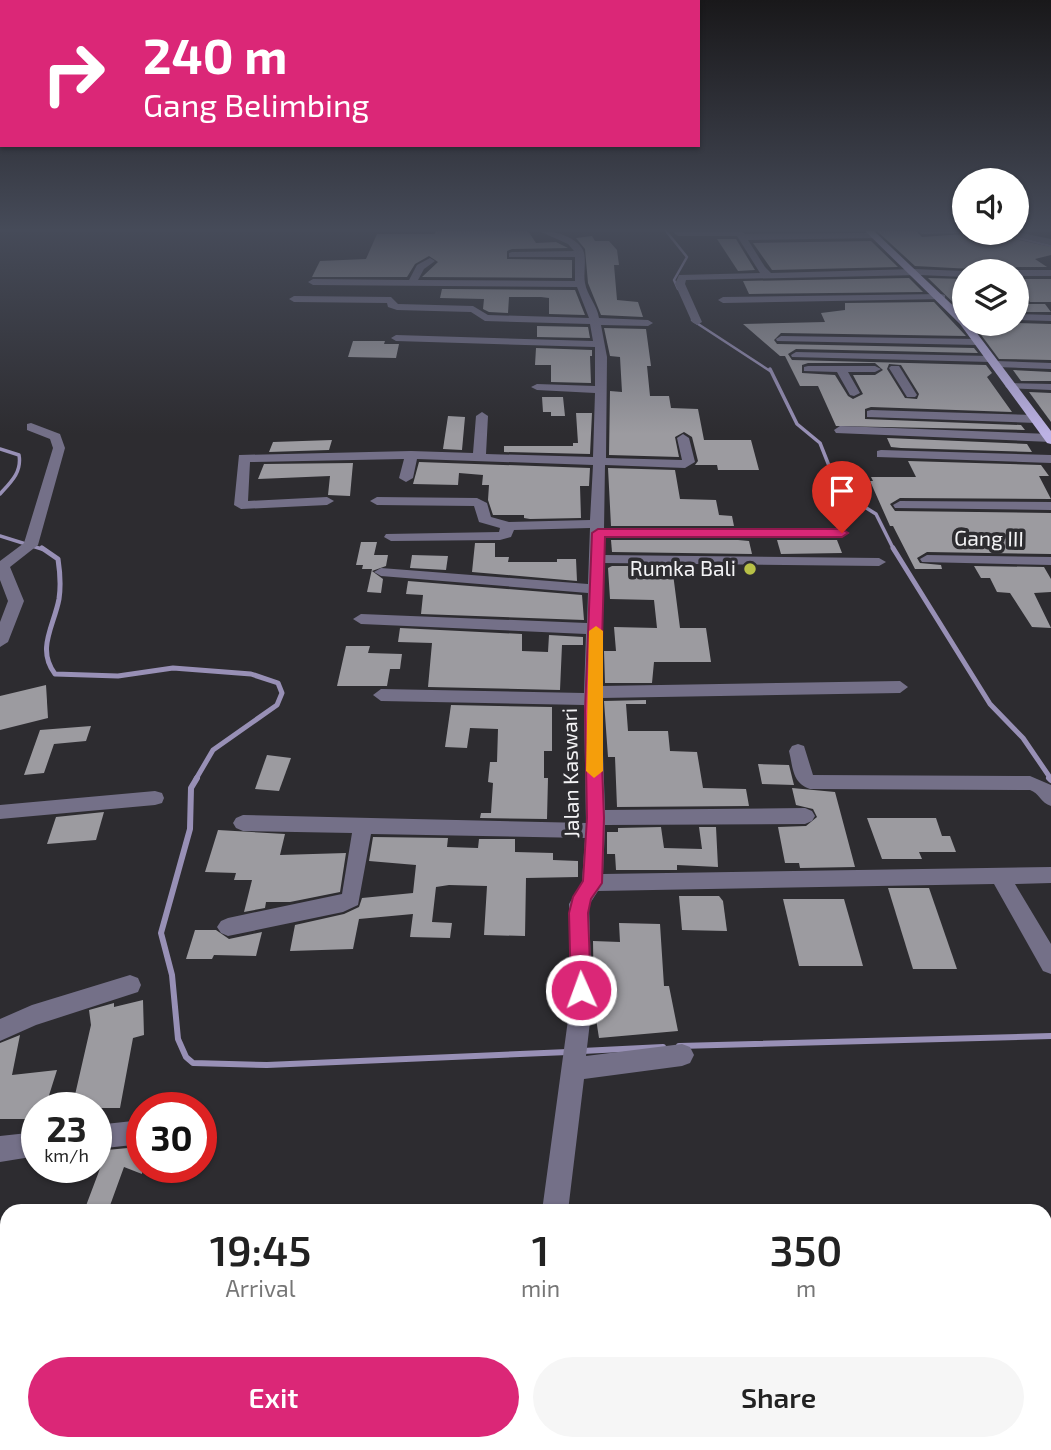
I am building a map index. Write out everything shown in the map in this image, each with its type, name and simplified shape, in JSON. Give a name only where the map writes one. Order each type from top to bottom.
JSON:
[{"type":"main road","points":[[974,336],[1050,438]]},
{"type":"street","points":[[293,299],[391,299],[392,305],[397,307],[473,309],[485,318],[648,323]]},
{"type":"street","name":"Jalan Kaswari","points":[[556,1204],[581,1005],[579,904],[592,883],[595,824],[593,696],[599,529],[597,458],[602,434],[602,390],[600,344],[588,299]]},
{"type":"street","points":[[687,299],[697,322]]},
{"type":"street","points":[[723,300],[796,299]]},
{"type":"street","points":[[1029,317],[1051,318]]},
{"type":"street","points":[[396,338],[600,344]]},
{"type":"street","points":[[781,339],[978,342]]},
{"type":"street","points":[[796,355],[1051,366]]},
{"type":"street","points":[[808,369],[995,364]]},
{"type":"street","points":[[895,368],[911,395]]},
{"type":"street","points":[[841,369],[854,393]]},
{"type":"street","points":[[1011,386],[1051,387]]},
{"type":"street","points":[[537,387],[602,390]]},
{"type":"street","points":[[871,414],[1036,419]]},
{"type":"street","points":[[480,456],[482,416]]},
{"type":"street","points":[[0,642],[16,601],[2,566],[31,545],[59,448],[56,438],[31,427]]},
{"type":"street","points":[[840,430],[1050,438]]},
{"type":"street","points":[[327,501],[241,505],[244,458],[411,455],[597,458],[687,463],[689,462],[682,438]]},
{"type":"street","points":[[881,454],[1051,459]]},
{"type":"street","points":[[406,478],[411,455]]},
{"type":"street","points":[[377,501],[477,502],[482,506],[484,519],[508,526],[842,533]]},
{"type":"street","points":[[900,505],[1051,506]]},
{"type":"street","points":[[391,537],[500,536],[506,534],[508,526]]},
{"type":"street","points":[[597,559],[879,562]]},
{"type":"street","name":"Gang III","points":[[927,559],[1051,561]]},
{"type":"street","points":[[381,572],[597,589]]},
{"type":"street","points":[[360,619],[596,629]]},
{"type":"street","points":[[381,695],[593,696],[900,687]]},
{"type":"street","points":[[798,751],[804,778],[810,782],[1030,783],[1042,787],[1051,799]]},
{"type":"street","points":[[0,812],[155,798]]},
{"type":"street","points":[[243,823],[362,828],[595,824],[805,816]]},
{"type":"street","points":[[228,927],[351,899],[362,828]]},
{"type":"street","points":[[1000,877],[1051,964]]},
{"type":"street","points":[[592,883],[1000,877],[1047,881]]},
{"type":"street","points":[[0,1030],[32,1016],[130,985]]},
{"type":"street","points":[[572,1069],[682,1055]]},
{"type":"street","points":[[0,1149],[21,1146]]},
{"type":"building","points":[[469,299],[509,299],[508,313],[483,309],[484,299]]},
{"type":"building","points":[[549,299],[578,299],[585,315],[549,314]]},
{"type":"building","points":[[594,299],[638,302],[643,317],[601,315]]},
{"type":"building","points":[[1029,299],[1051,299],[1051,302],[1030,302]]},
{"type":"building","points":[[934,302],[952,321],[952,336],[781,333],[774,340],[777,344],[974,348],[978,353],[796,349],[788,354],[792,360],[986,365],[992,373],[987,377],[1012,412],[871,407],[865,409],[865,419],[1021,425],[1025,430],[836,426],[818,386],[800,386],[785,356],[780,356],[743,324],[825,322],[821,313],[845,310],[845,303]],"holes":[[[808,363],[875,363],[883,370],[875,375],[853,375],[863,394],[853,399],[848,396],[835,375],[802,373],[802,365]],[[889,364],[901,365],[919,394],[917,399],[905,398],[887,369]]]},
{"type":"building","points":[[1029,304],[1045,304],[1051,312],[1029,312]]},
{"type":"building","points":[[1029,323],[1051,324],[1051,360],[999,359],[982,336],[1029,336]]},
{"type":"building","points":[[537,326],[588,327],[590,338],[537,337]]},
{"type":"building","points":[[604,328],[646,329],[651,366],[647,366],[650,396],[669,396],[671,408],[698,409],[704,440],[751,440],[759,470],[718,470],[717,465],[695,465],[698,461],[692,437],[684,432],[675,437],[679,457],[609,455],[610,391],[622,392],[620,357],[610,356]]},
{"type":"building","points":[[353,341],[399,344],[396,358],[348,357]]},
{"type":"building","points":[[536,348],[592,350],[591,383],[551,382],[551,365],[535,365]]},
{"type":"building","points":[[1013,370],[1051,372],[1051,381],[1021,381]]},
{"type":"building","points":[[1029,392],[1051,393],[1051,422]]},
{"type":"building","points":[[542,397],[563,397],[565,416],[551,416],[551,412],[543,412]]},
{"type":"building","points":[[576,413],[592,413],[590,454],[504,452],[504,446],[573,446],[573,443],[578,443]]},
{"type":"building","points":[[448,416],[465,417],[462,450],[443,449]]},
{"type":"building","points":[[887,438],[1027,444],[1032,452],[901,448],[891,447]]},
{"type":"building","points":[[332,440],[329,450],[269,452],[273,442]]},
{"type":"building","points":[[908,461],[1041,465],[1049,476],[1039,476],[1051,499],[900,498],[890,504],[895,511],[1051,513],[1051,554],[927,552],[917,558],[920,563],[941,565],[942,569],[915,569],[893,526],[890,526],[870,481],[873,481],[871,477],[916,477]]},
{"type":"building","points":[[419,462],[590,468],[589,486],[580,486],[581,518],[530,519],[524,518],[524,515],[493,515],[488,500],[489,485],[482,485],[483,475],[459,473],[458,485],[413,484]]},
{"type":"building","points":[[353,463],[350,496],[328,495],[330,476],[258,479],[264,464]]},
{"type":"building","points":[[608,468],[675,470],[680,499],[716,500],[719,515],[732,516],[734,526],[611,526]]},
{"type":"building","points":[[611,540],[749,541],[752,554],[612,552]]},
{"type":"building","points":[[777,540],[837,540],[842,553],[781,554]]},
{"type":"building","points":[[361,542],[377,542],[374,555],[388,555],[386,566],[372,571],[383,579],[381,593],[367,592],[372,569],[362,569],[363,565],[356,565]]},
{"type":"building","points":[[475,543],[495,543],[495,557],[509,557],[508,562],[557,562],[557,559],[576,559],[577,581],[472,572]]},
{"type":"building","points":[[412,555],[448,556],[446,570],[410,568]]},
{"type":"building","points":[[672,566],[680,628],[706,628],[711,662],[654,662],[652,683],[605,683],[604,651],[616,651],[614,627],[657,628],[654,600],[610,599],[608,568]]},
{"type":"building","points":[[974,566],[1044,567],[1051,579],[1051,592],[1034,593],[1051,628],[1032,627],[1010,593],[997,592],[990,578],[981,578]]},
{"type":"building","points":[[408,581],[582,595],[584,620],[421,614],[423,595],[406,594]]},
{"type":"building","points":[[400,628],[522,634],[522,651],[548,652],[549,635],[583,637],[583,645],[562,645],[560,690],[428,687],[432,643],[398,642]]},
{"type":"building","points":[[346,646],[370,646],[368,653],[402,654],[400,669],[390,669],[387,686],[337,686]]},
{"type":"building","points":[[46,685],[48,718],[0,730],[0,696]]},
{"type":"building","points":[[646,700],[646,704],[626,704],[628,731],[668,731],[670,751],[697,752],[703,788],[746,789],[749,806],[617,807],[615,757],[608,757],[604,701]]},
{"type":"building","points":[[451,705],[552,707],[552,751],[544,751],[544,778],[548,778],[547,819],[480,818],[481,813],[491,813],[493,783],[488,782],[490,762],[497,762],[498,729],[470,728],[467,748],[445,747]]},
{"type":"building","points":[[91,726],[86,741],[54,744],[44,773],[24,775],[40,730]]},
{"type":"building","points":[[267,755],[291,758],[279,791],[255,789]]},
{"type":"building","points":[[758,764],[789,765],[794,785],[762,784]]},
{"type":"building","points":[[792,788],[835,792],[855,867],[800,868],[799,863],[785,863],[778,827],[806,826],[817,817],[813,809],[796,805]]},
{"type":"building","points":[[104,812],[96,840],[47,844],[56,817]]},
{"type":"building","points":[[867,818],[936,818],[942,836],[950,836],[956,852],[919,852],[922,859],[882,859]]},
{"type":"building","points":[[661,827],[664,848],[702,849],[699,827],[716,827],[718,867],[677,865],[677,870],[616,870],[615,854],[607,854],[607,832],[618,832],[618,828]]},
{"type":"building","points":[[218,830],[285,834],[280,855],[346,853],[340,892],[290,902],[266,902],[265,908],[244,912],[252,880],[234,880],[236,873],[205,872]]},
{"type":"building","points":[[373,837],[448,838],[447,847],[478,848],[479,839],[515,839],[515,852],[553,853],[553,860],[578,861],[578,877],[526,878],[525,936],[484,935],[487,886],[449,885],[436,887],[432,922],[452,923],[450,938],[410,937],[413,914],[359,919],[353,949],[290,951],[295,925],[344,914],[359,907],[362,898],[413,893],[416,865],[369,861]]},
{"type":"building","points":[[888,888],[929,888],[957,969],[913,969]]},
{"type":"building","points":[[679,896],[719,896],[723,901],[727,931],[682,930]]},
{"type":"building","points":[[783,899],[844,899],[863,966],[799,966]]},
{"type":"building","points":[[619,923],[660,924],[664,986],[669,986],[678,1031],[599,1038],[594,1006],[593,941],[620,942]]},
{"type":"building","points":[[195,930],[216,930],[229,939],[262,932],[256,956],[214,955],[212,959],[186,959]]},
{"type":"building","points":[[143,1000],[144,1035],[133,1038],[120,1108],[112,1108],[112,1092],[76,1092],[91,1025],[89,1010],[114,1003],[114,1007]]},
{"type":"building","points":[[20,1035],[12,1075],[57,1070],[50,1092],[21,1092],[21,1119],[0,1119],[0,1043]]},
{"type":"building","points":[[126,1148],[126,1168],[124,1167],[111,1204],[87,1204],[95,1183],[112,1183],[112,1150]]},
{"type":"waterway","points":[[692,320],[770,371]]},
{"type":"waterway","points":[[770,369],[797,424],[820,443],[839,491],[876,514],[893,548]]},
{"type":"waterway","points":[[0,449],[19,455],[19,467],[15,476],[0,494]]},
{"type":"waterway","points":[[0,536],[45,550]]},
{"type":"waterway","points":[[893,548],[990,704],[1023,738],[1051,779]]},
{"type":"waterway","points":[[45,550],[58,559],[59,569],[59,599],[47,646],[47,656],[55,674],[118,676],[173,668],[251,674],[278,683],[282,693],[277,705],[213,750],[196,779]]},
{"type":"waterway","points":[[197,778],[191,788],[190,829],[161,933],[172,975],[178,1039],[186,1057],[193,1063],[267,1065],[568,1052]]},
{"type":"waterway","points":[[679,1046],[1051,1036]]},
{"type":"waterway","points":[[582,1051],[663,1047]]},
{"type":"slow traffic","points":[[594,771],[596,631]]},
{"type":"place","name":"Rumka Bali","points":[[750,569]]},
{"type":"route","points":[[581,990],[578,913],[582,897],[592,883],[596,818],[593,711],[598,533],[842,533]]}]
